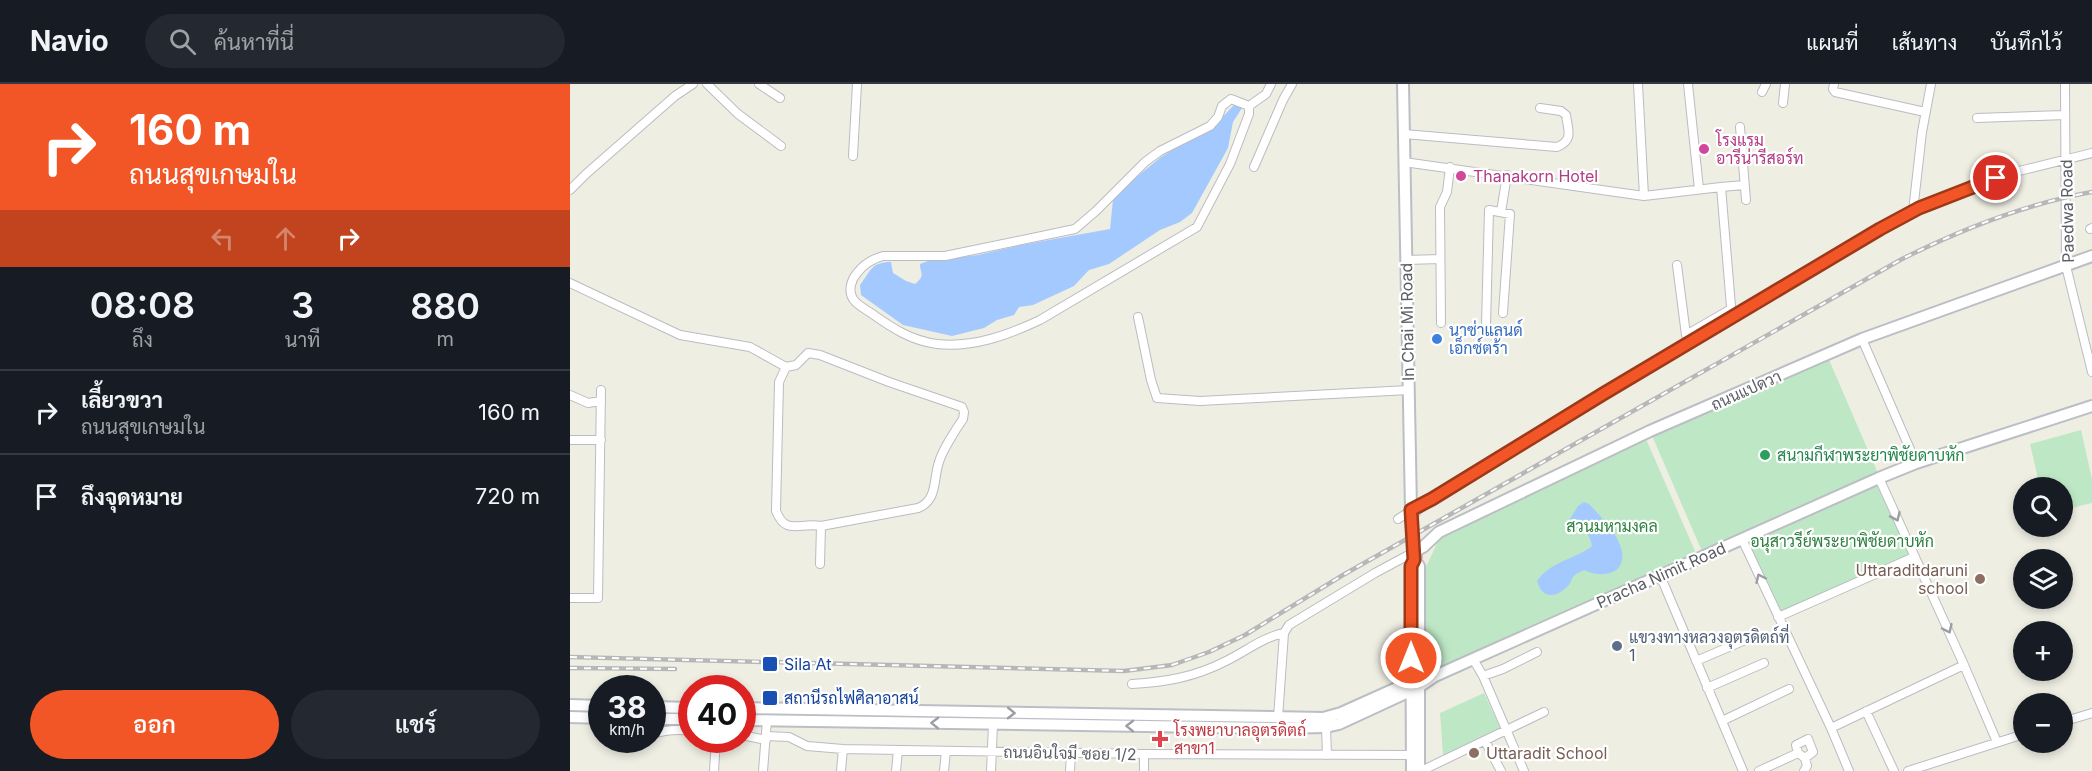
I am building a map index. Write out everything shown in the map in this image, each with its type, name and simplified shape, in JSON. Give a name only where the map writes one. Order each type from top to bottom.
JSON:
[{"type":"main road","name":"In Chai Mi Road","points":[[1403,84],[1411,510],[1419,566],[1412,771]]},
{"type":"main road","name":"ถนนแปดวา","points":[[1418,549],[1439,532],[1650,431],[1862,339],[2092,256]]},
{"type":"main road","name":"Pracha Nimit Road","points":[[1415,684],[1879,478],[1916,463],[2092,406]]},
{"type":"main road","name":"In Chai Mi Road","points":[[1415,684],[1420,771]]},
{"type":"main road","points":[[756,720],[841,716],[1330,717],[1415,684]]},
{"type":"main road","points":[[756,709],[993,724],[1326,727],[1346,722],[1415,684]]},
{"type":"main road","points":[[570,705],[588,706]]},
{"type":"main road","points":[[570,717],[588,718]]},
{"type":"street","points":[[570,190],[675,96],[693,84]]},
{"type":"street","points":[[707,84],[738,114],[781,146]]},
{"type":"street","points":[[759,84],[780,98]]},
{"type":"street","points":[[853,156],[857,84]]},
{"type":"street","points":[[1249,106],[1266,94],[1271,84]]},
{"type":"street","points":[[1254,167],[1292,84]]},
{"type":"street","points":[[1638,84],[1644,196]]},
{"type":"street","points":[[1688,84],[1699,189]]},
{"type":"street","points":[[1761,92],[1766,84]]},
{"type":"street","points":[[1783,103],[1785,84]]},
{"type":"street","points":[[1834,84],[1835,92],[1925,112]]},
{"type":"street","points":[[1913,211],[1925,112],[1931,84]]},
{"type":"street","name":"Paedwa Road","points":[[2065,84],[2066,266],[2092,372]]},
{"type":"street","points":[[1231,99],[1249,106],[1249,114],[1230,164],[1197,226],[1040,320],[983,342],[938,344],[912,338],[896,331],[852,298],[850,288],[855,275],[867,263],[883,256],[945,256],[1075,229],[1145,162],[1160,151],[1210,126],[1218,117],[1222,106],[1231,99]]},
{"type":"street","points":[[1404,134],[1557,147],[1564,144],[1568,138],[1566,115],[1562,111],[1540,108]]},
{"type":"street","points":[[1977,118],[2066,115]]},
{"type":"street","points":[[1740,127],[1746,200]]},
{"type":"street","points":[[1411,510],[1418,510],[1432,499],[1913,211],[1973,186],[2066,158],[2092,153]]},
{"type":"street","points":[[1404,162],[1644,196],[1744,185]]},
{"type":"street","points":[[1440,323],[1440,207],[1447,192],[1450,167]]},
{"type":"street","points":[[1501,213],[1506,176]]},
{"type":"street","points":[[1721,187],[1732,318]]},
{"type":"street","points":[[1486,325],[1489,210],[1510,214],[1503,314]]},
{"type":"street","points":[[1406,260],[1440,259]]},
{"type":"street","points":[[1677,266],[1686,335],[1731,309]]},
{"type":"street","points":[[570,283],[671,331],[750,347],[786,368]]},
{"type":"street","points":[[1138,317],[1157,398],[1200,400],[1409,390]]},
{"type":"street","points":[[1862,339],[1916,463]]},
{"type":"street","points":[[808,353],[820,355],[962,407],[963,419],[939,461],[931,498],[925,506],[821,526],[810,524],[787,526],[780,523],[776,512],[779,382],[786,368],[796,365],[808,353]]},
{"type":"street","points":[[570,598],[598,598],[602,390]]},
{"type":"street","points":[[570,395],[588,403],[601,401]]},
{"type":"street","points":[[570,440],[601,440]]},
{"type":"street","points":[[1879,478],[1997,742]]},
{"type":"street","points":[[1398,519],[1411,510],[1417,502],[1432,499]]},
{"type":"street","points":[[820,564],[821,526]]},
{"type":"street","points":[[1742,539],[1831,728],[1848,771]]},
{"type":"street","points":[[1278,718],[1284,633],[1289,625],[1418,549]]},
{"type":"street","points":[[1778,617],[1914,557]]},
{"type":"street","points":[[1660,575],[1743,771]]},
{"type":"street","points":[[1132,684],[1166,682],[1191,677],[1224,662],[1272,635],[1284,633]]},
{"type":"street","points":[[1696,661],[1743,641]]},
{"type":"street","points":[[1483,676],[1537,652]]},
{"type":"street","points":[[1473,659],[1483,676],[1524,771]]},
{"type":"street","points":[[1707,688],[1764,663]]},
{"type":"street","points":[[1831,728],[1964,665]]},
{"type":"street","points":[[1722,722],[1789,689]]},
{"type":"street","points":[[1866,711],[1894,771]]},
{"type":"street","points":[[1420,771],[1544,712]]},
{"type":"street","points":[[2073,719],[2092,713]]},
{"type":"street","points":[[763,771],[767,720]]},
{"type":"street","points":[[991,771],[993,724]]},
{"type":"street","points":[[1326,727],[1327,755]]},
{"type":"street","name":"ถนนอินใจมี ซอย 1/2","points":[[756,739],[789,737],[807,746],[843,749],[1144,754],[1412,755]]},
{"type":"street","points":[[1908,771],[2013,737]]},
{"type":"street","points":[[1485,741],[1501,771]]},
{"type":"street","points":[[841,771],[843,749]]},
{"type":"street","points":[[896,771],[898,750]]},
{"type":"street","points":[[944,771],[946,751]]},
{"type":"street","points":[[714,771],[715,753]]},
{"type":"street","points":[[1070,771],[1071,753]]},
{"type":"street","points":[[1144,754],[1144,771]]},
{"type":"street","points":[[1759,771],[1802,756],[1808,766],[1804,771]]},
{"type":"green space","name":"สนามกีฬาพระยาพิชัยดาบหัก","points":[[1827,355],[1914,557],[1778,617],[1742,539],[1704,556],[1650,431]]},
{"type":"green space","points":[[2081,430],[2092,479],[2092,503],[2073,508],[2073,477],[2038,477],[2030,444]]},
{"type":"green space","name":"สวนมหามงคล","points":[[1646,439],[1695,551],[1692,561],[1419,678],[1425,654],[1426,567],[1439,539]]},
{"type":"green space","points":[[1484,693],[1501,730],[1443,756],[1440,713]]},
{"type":"water","points":[[1234,105],[1242,108],[1233,122],[1228,148],[1192,213],[1180,222],[1160,230],[1109,264],[1089,270],[1074,286],[1033,305],[1019,307],[1014,315],[997,320],[984,328],[952,336],[903,325],[861,295],[860,285],[872,268],[884,262],[891,262],[893,273],[915,284],[921,276],[920,264],[928,261],[978,255],[1110,229],[1113,200],[1128,184],[1161,157],[1216,124]]},
{"type":"water","points":[[1584,502],[1599,514],[1617,539],[1622,552],[1620,566],[1604,574],[1584,570],[1577,573],[1568,586],[1558,594],[1545,594],[1537,581],[1543,574],[1592,546],[1588,535],[1572,527],[1570,519],[1578,506]]},
{"type":"railway","points":[[570,657],[1124,671],[1172,665],[1209,652],[1245,635],[1343,575],[1902,259],[1994,219],[2042,203],[2092,192]]},
{"type":"railway","points":[[570,668],[675,669]]},
{"type":"place","name":"โรงแรม อารีน่ารีสอร์ท","points":[[1704,149]]},
{"type":"place","name":"Thanakorn Hotel","points":[[1461,176]]},
{"type":"place","name":"นาซ่าแลนด์ เอ็กซ์ตร้า","points":[[1437,339]]},
{"type":"place","name":"สนามกีฬาพระยาพิชัยดาบหัก","points":[[1765,455]]},
{"type":"place","name":"Uttaraditdaruni school","points":[[1980,579]]},
{"type":"place","name":"แขวงทางหลวงอุตรดิตถ์ที่ 1","points":[[1617,646]]},
{"type":"place","name":"Sila At","points":[[770,664]]},
{"type":"place","name":"สถานีรถไฟศิลาอาสน์","points":[[770,698]]},
{"type":"place","name":"โรงพยาบาลอุตรดิตถ์ สาขา1","points":[[1160,739]]},
{"type":"place","name":"Uttaradit School","points":[[1474,753]]},
{"type":"route","points":[[1411,658],[1411,566],[1414,560],[1411,510],[1880,229],[1919,208],[1996,178]]},
{"type":"park label","name":"อนุสาวรีย์พระยาพิชัยดาบหัก","points":[[1842,541]]}]
